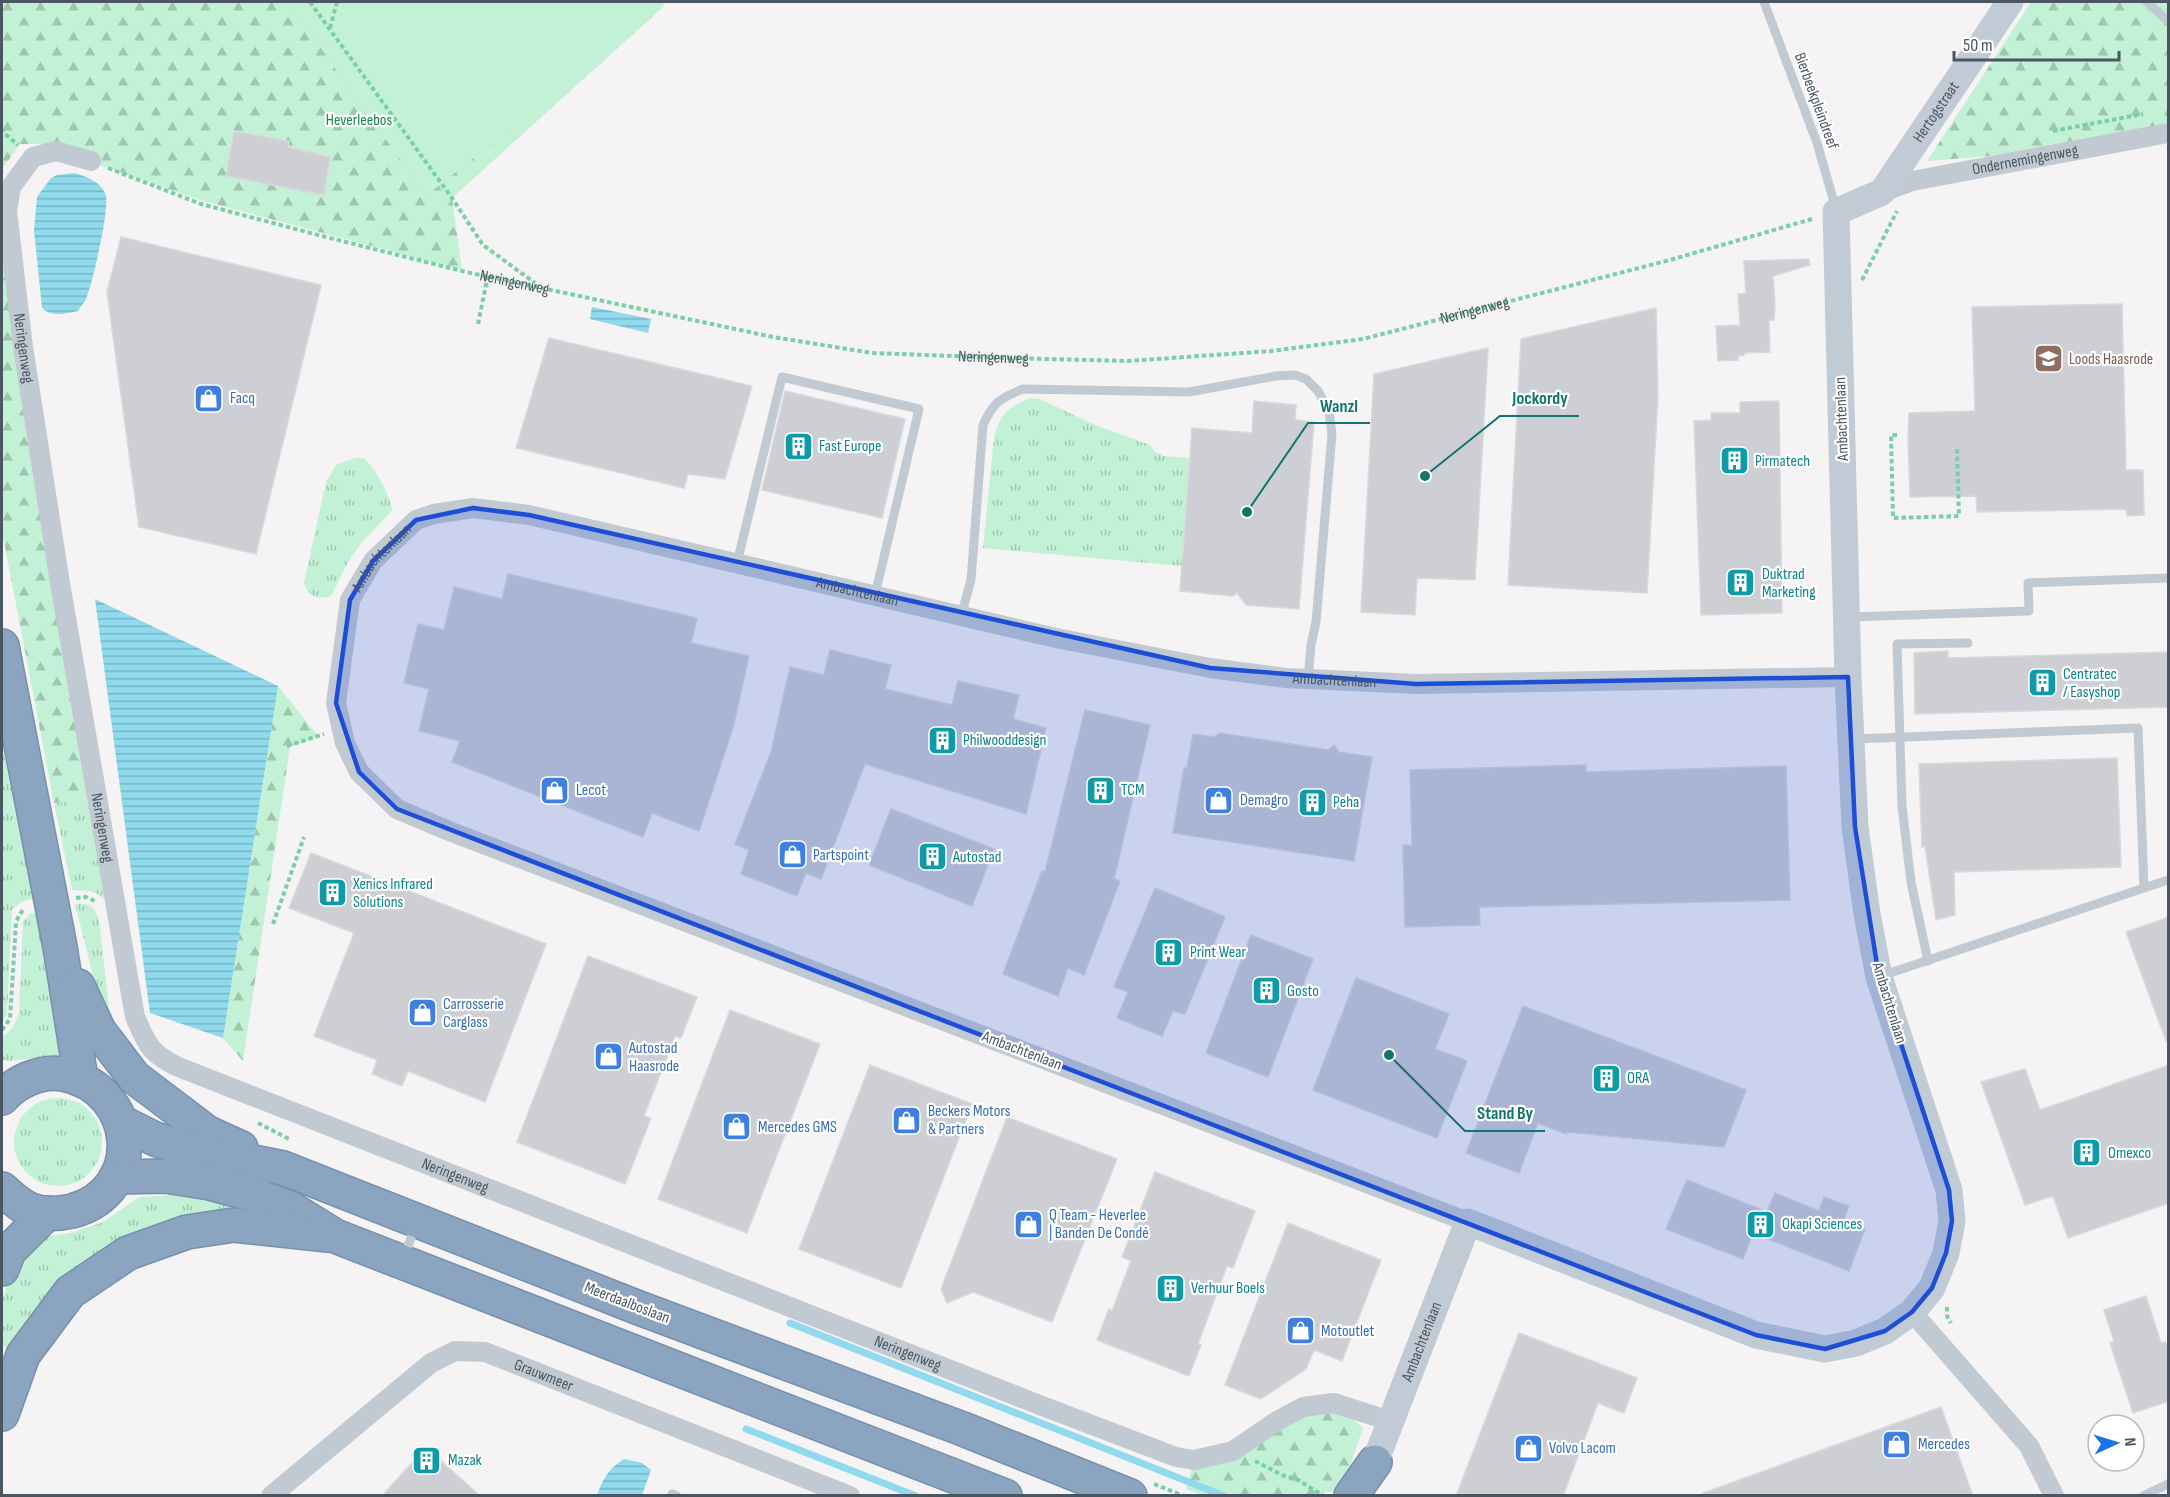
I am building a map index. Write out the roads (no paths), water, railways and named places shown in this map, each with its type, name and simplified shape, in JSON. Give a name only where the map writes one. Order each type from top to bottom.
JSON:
[{"type":"highway","points":[[2,646],[60,947],[81,1078]]},
{"type":"highway","points":[[60,947],[99,1031],[134,1077],[208,1133],[283,1168]]},
{"type":"highway","points":[[2,1189],[18,1203],[33,1211],[46,1214],[83,1208],[102,1195],[116,1177],[123,1160],[125,1140],[121,1122],[112,1104],[99,1089],[81,1078],[60,1073],[38,1075],[7,1086]]},
{"type":"highway","name":"Meerdaalboslaan","points":[[121,1122],[155,1139],[180,1147],[283,1168],[639,1308],[963,1429],[1130,1496]]},
{"type":"highway","points":[[116,1177],[166,1176],[210,1183],[290,1208],[334,1236],[1005,1496]]},
{"type":"highway","points":[[2,1269],[9,1251],[46,1214]]},
{"type":"highway","points":[[2,1414],[23,1355],[70,1292],[128,1253],[187,1232],[234,1225],[334,1236]]},
{"type":"highway","points":[[1351,1496],[1375,1462]]},
{"type":"highway","points":[[1370,1496],[1375,1462]]},
{"type":"street","name":"Hertogstraat","points":[[1882,192],[2010,2]]},
{"type":"street","name":"Ondernemingenweg","points":[[1882,192],[1912,181],[2169,133]]},
{"type":"street","name":"Neringenweg","points":[[91,161],[56,151],[33,157],[10,187],[7,211],[23,347],[58,571],[135,1017],[146,1043],[157,1056],[176,1066],[1037,1404],[1176,1456],[1194,1460],[1236,1449],[1277,1421],[1303,1407],[1334,1403],[1390,1421]]},
{"type":"street","points":[[1836,212],[1882,192]]},
{"type":"street","name":"Ambachtenlaan","points":[[1836,212],[1848,677],[1855,827],[1867,914],[1879,977],[1949,1190],[1952,1221],[1946,1253],[1932,1288],[1912,1312],[1885,1331],[1856,1343],[1825,1349],[1756,1335],[1468,1222],[449,831],[397,809],[359,772],[345,743],[336,704],[350,600],[373,561],[416,520],[434,514],[473,508],[529,515],[1056,638],[1210,669],[1308,679],[1416,684],[1848,677]]},
{"type":"street","name":"Ambachtenlaan","points":[[1375,1462],[1468,1222]]},
{"type":"street","points":[[1912,1312],[2029,1446],[2054,1496]]},
{"type":"street","name":"Grauwmeer","points":[[271,1496],[430,1363],[455,1351],[485,1352],[850,1496]]},
{"type":"lane","name":"Bierbeekpleindreef","points":[[1764,2],[1817,143],[1836,212]]},
{"type":"lane","points":[[2147,2],[2169,21]]},
{"type":"lane","points":[[961,616],[971,580],[982,425],[990,410],[1002,397],[1023,389],[1189,392],[1276,376],[1295,375],[1306,379],[1318,391],[1329,411],[1332,434],[1316,622],[1308,679]]},
{"type":"lane","points":[[737,563],[782,377],[919,409],[875,595]]},
{"type":"lane","points":[[1847,617],[2029,611],[2028,583],[2169,578]]},
{"type":"lane","points":[[1928,961],[1911,882],[1902,806],[1897,644],[1968,643]]},
{"type":"lane","points":[[1851,739],[2138,728],[2144,888]]},
{"type":"lane","points":[[1879,977],[2169,880]]},
{"type":"lane","points":[[402,1262],[417,1221]]},
{"type":"lane","points":[[2143,1496],[2169,1484]]},
{"type":"water","points":[[74,173],[89,178],[105,192],[103,232],[86,299],[78,311],[54,314],[42,308],[34,230],[37,197],[51,178]]},
{"type":"water","points":[[592,307],[651,319],[648,333],[590,319]]},
{"type":"water","points":[[95,599],[278,686],[223,1038],[150,1013]]},
{"type":"water","points":[[624,1459],[642,1463],[651,1470],[642,1495],[597,1495],[607,1475]]},
{"type":"waterway","points":[[790,1323],[1224,1496]]},
{"type":"waterway","points":[[746,1429],[916,1496]]},
{"type":"place","name":"Loods Haasrode","points":[[2048,359]]},
{"type":"place","name":"Facq","points":[[209,398]]},
{"type":"place","name":"Fast Europe","points":[[798,446]]},
{"type":"place","name":"Pirmatech","points":[[1734,461]]},
{"type":"place","name":"Jockordy","points":[[1425,476]]},
{"type":"place","name":"Wanzl","points":[[1247,512]]},
{"type":"place","name":"Duktrad Marketing","points":[[1741,583]]},
{"type":"place","name":"Centratec / Easyshop","points":[[2042,683]]},
{"type":"place","name":"Philwooddesign","points":[[942,740]]},
{"type":"place","name":"Lecot","points":[[555,790]]},
{"type":"place","name":"TCM","points":[[1100,790]]},
{"type":"place","name":"Demagro","points":[[1219,800]]},
{"type":"place","name":"Peha","points":[[1312,802]]},
{"type":"place","name":"Partspoint","points":[[792,855]]},
{"type":"place","name":"Autostad","points":[[932,857]]},
{"type":"place","name":"Xenics Infrared Solutions","points":[[332,893]]},
{"type":"place","name":"Print Wear","points":[[1169,952]]},
{"type":"place","name":"Gosto","points":[[1266,991]]},
{"type":"place","name":"Carrosserie Carglass","points":[[422,1013]]},
{"type":"place","name":"Stand By","points":[[1389,1055]]},
{"type":"place","name":"Autostad Haasrode","points":[[608,1057]]},
{"type":"place","name":"ORA","points":[[1606,1078]]},
{"type":"place","name":"Beckers Motors & Partners","points":[[907,1120]]},
{"type":"place","name":"Mercedes GMS","points":[[737,1127]]},
{"type":"place","name":"Omexco","points":[[2087,1153]]},
{"type":"place","name":"Q Team - Heverlee | Banden De Condé","points":[[1028,1224]]},
{"type":"place","name":"Okapi Sciences","points":[[1761,1224]]},
{"type":"place","name":"Verhuur Boels","points":[[1170,1288]]},
{"type":"place","name":"Motoutlet","points":[[1300,1331]]},
{"type":"place","name":"Mercedes","points":[[1897,1444]]},
{"type":"place","name":"Volvo Lacom","points":[[1528,1448]]},
{"type":"place","name":"Mazak","points":[[427,1460]]},
{"type":"park label","name":"Heverleebos","points":[[359,120]]}]
